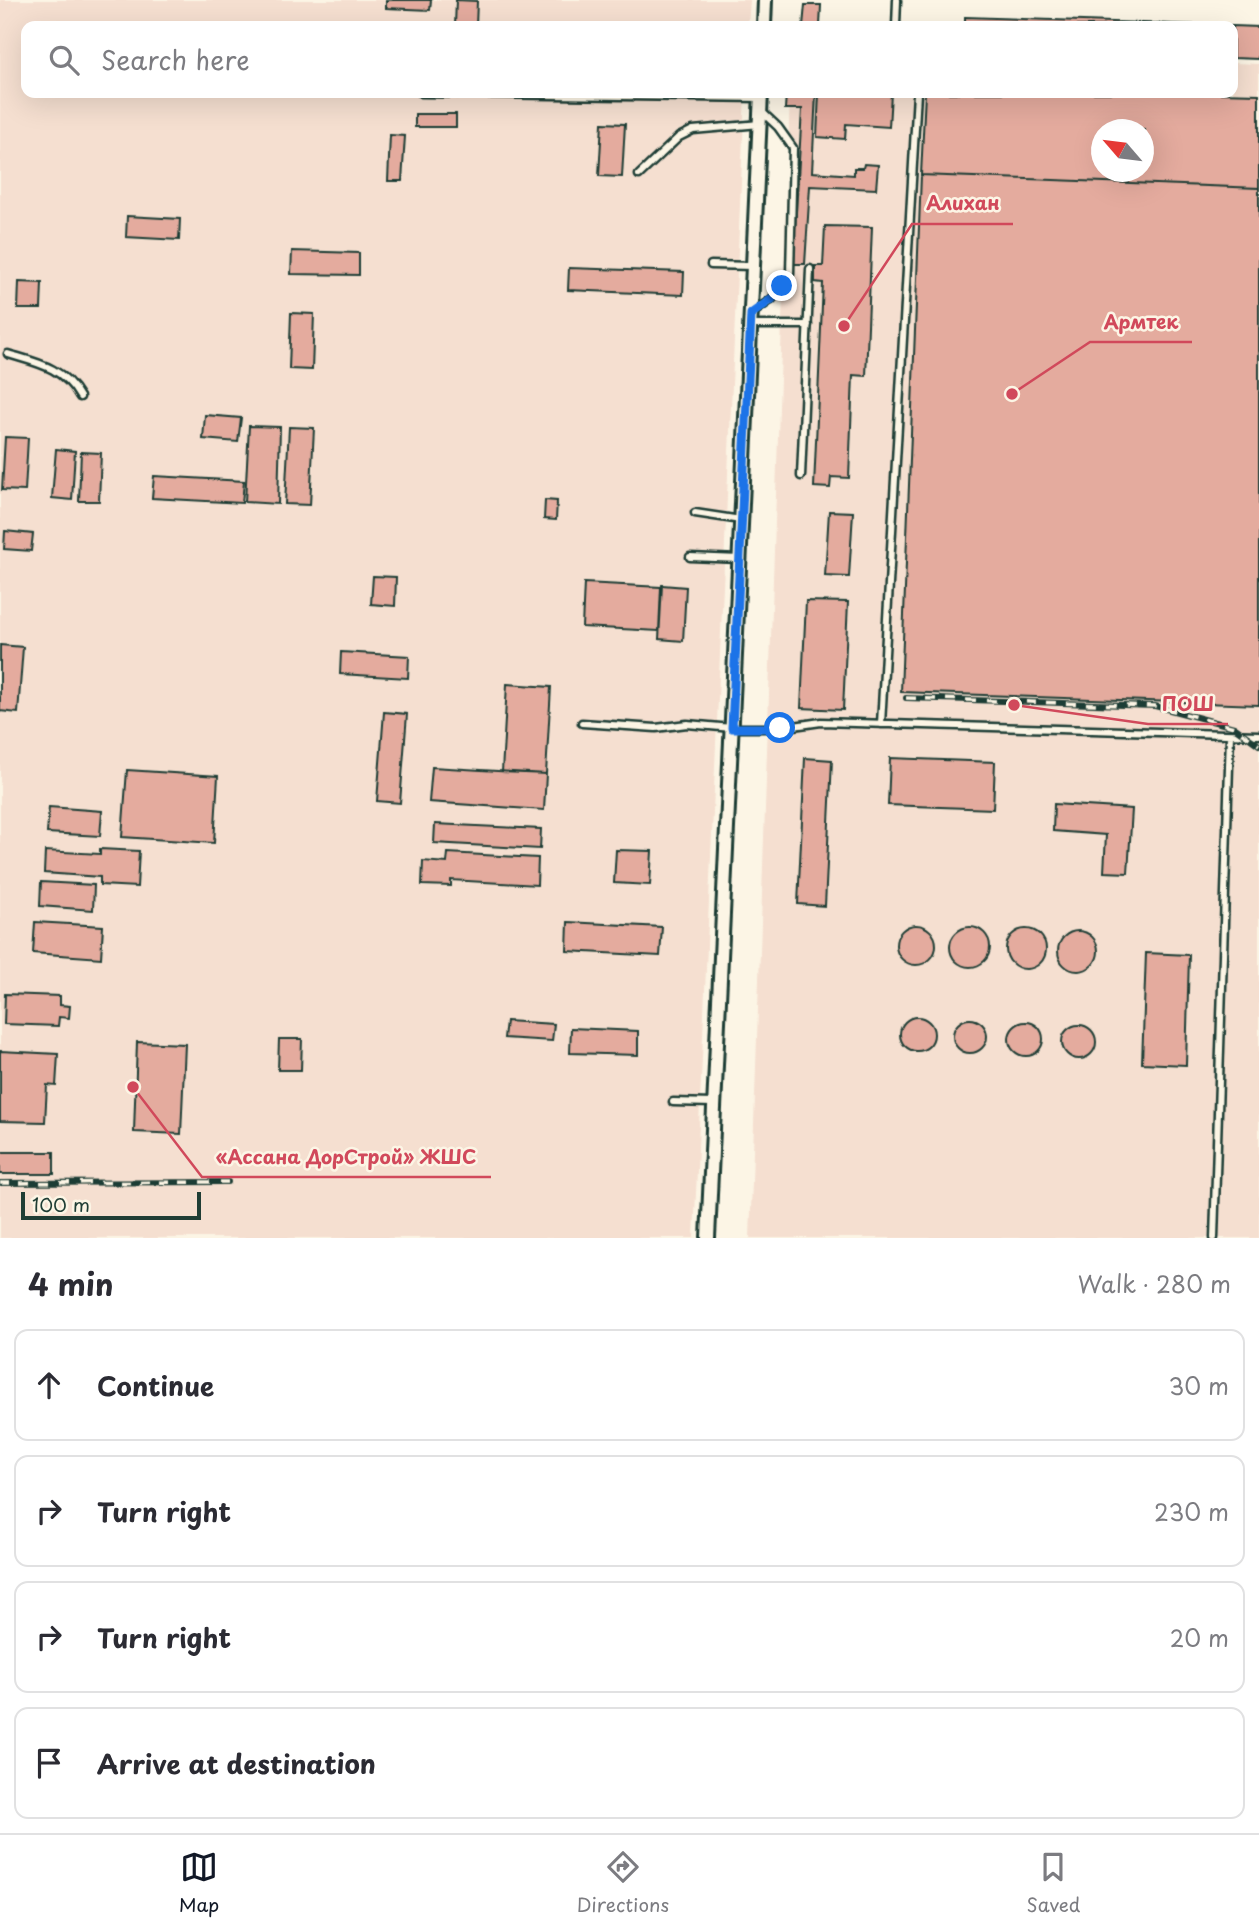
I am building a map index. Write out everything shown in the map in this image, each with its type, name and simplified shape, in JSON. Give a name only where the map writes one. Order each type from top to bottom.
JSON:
[{"type":"street","points":[[764,21],[765,0]]},
{"type":"street","points":[[708,1238],[761,100]]},
{"type":"lane","points":[[896,21],[897,0]]},
{"type":"lane","points":[[664,98],[761,100],[793,148],[790,274],[772,299],[751,319]]},
{"type":"lane","points":[[881,724],[917,98]]},
{"type":"lane","points":[[639,175],[679,137],[693,130],[760,124]]},
{"type":"lane","points":[[711,265],[753,266]]},
{"type":"lane","points":[[802,476],[810,269]]},
{"type":"lane","points":[[751,319],[808,325]]},
{"type":"lane","points":[[8,354],[38,363],[65,376],[80,397]]},
{"type":"lane","points":[[695,513],[741,520]]},
{"type":"lane","points":[[690,557],[740,559]]},
{"type":"lane","points":[[582,723],[656,729],[687,724],[780,728],[821,722],[1259,736]]},
{"type":"lane","points":[[1214,1238],[1230,734]]},
{"type":"lane","points":[[673,1102],[714,1103]]},
{"type":"shaded area","points":[[0,0],[750,0],[748,21],[21,21],[21,98],[745,98],[694,1238],[0,1238]]},
{"type":"shaded area","points":[[1238,63],[1259,64],[1259,1238],[750,1238],[790,98],[1238,98]]},
{"type":"building","points":[[386,0],[431,0],[430,10],[386,8]]},
{"type":"building","points":[[456,0],[477,1],[476,21],[455,21]]},
{"type":"building","points":[[805,5],[821,5],[820,21],[803,21]]},
{"type":"building","points":[[965,17],[1084,21],[965,21]]},
{"type":"building","points":[[1238,26],[1259,27],[1258,59],[1238,58]]},
{"type":"building","points":[[1238,93],[1259,94],[1259,188],[1103,182],[1154,182],[1154,119],[1091,119],[1091,182],[921,175],[925,98],[1238,98]]},
{"type":"building","points":[[786,98],[816,98],[812,172],[854,175],[854,168],[863,168],[864,164],[878,165],[876,189],[810,186],[805,264],[793,264],[802,109],[785,109]]},
{"type":"building","points":[[819,98],[891,98],[889,127],[846,124],[845,139],[817,137]]},
{"type":"building","points":[[415,114],[456,114],[456,127],[415,127]]},
{"type":"building","points":[[602,123],[625,124],[622,177],[599,176]]},
{"type":"building","points":[[390,135],[405,136],[402,181],[388,181]]},
{"type":"building","points":[[921,175],[1259,188],[1259,705],[901,692]]},
{"type":"building","points":[[127,216],[180,219],[179,240],[126,237]]},
{"type":"building","points":[[825,226],[872,227],[866,376],[853,375],[849,478],[831,477],[830,488],[814,487],[823,283],[815,282],[815,266],[823,266]]},
{"type":"building","points":[[292,251],[359,253],[359,275],[291,274]]},
{"type":"building","points":[[569,268],[684,272],[683,295],[568,290]]},
{"type":"building","points":[[19,282],[42,283],[41,309],[18,309]]},
{"type":"building","points":[[291,313],[314,314],[312,370],[289,369]]},
{"type":"building","points":[[205,415],[241,418],[238,442],[203,439]]},
{"type":"building","points":[[249,426],[280,427],[278,504],[245,502]]},
{"type":"building","points":[[289,427],[314,428],[310,505],[285,504]]},
{"type":"building","points":[[5,437],[28,438],[25,491],[2,490]]},
{"type":"building","points":[[56,449],[75,451],[72,500],[52,498]]},
{"type":"building","points":[[81,452],[101,453],[99,501],[79,501]]},
{"type":"building","points":[[154,476],[244,481],[242,503],[152,498]]},
{"type":"building","points":[[545,500],[557,501],[556,520],[544,519]]},
{"type":"building","points":[[829,511],[853,512],[849,577],[825,576]]},
{"type":"building","points":[[5,531],[33,534],[31,551],[4,549]]},
{"type":"building","points":[[373,576],[396,577],[395,606],[371,604]]},
{"type":"building","points":[[584,583],[661,587],[659,631],[582,627]]},
{"type":"building","points":[[662,585],[686,587],[683,641],[659,639]]},
{"type":"building","points":[[806,601],[848,602],[843,710],[801,708]]},
{"type":"building","points":[[0,645],[23,647],[18,713],[0,711]]},
{"type":"building","points":[[341,652],[409,656],[408,678],[340,674]]},
{"type":"building","points":[[507,684],[551,687],[546,774],[502,772]]},
{"type":"building","points":[[384,712],[407,714],[400,803],[377,801]]},
{"type":"building","points":[[805,758],[832,760],[825,906],[798,904]]},
{"type":"building","points":[[890,758],[995,762],[993,809],[888,805]]},
{"type":"building","points":[[432,767],[546,774],[544,810],[429,802]]},
{"type":"building","points":[[127,770],[218,776],[214,843],[122,837]]},
{"type":"building","points":[[1054,804],[1132,809],[1128,873],[1104,872],[1106,835],[1053,831]]},
{"type":"building","points":[[49,807],[102,811],[100,836],[47,833]]},
{"type":"building","points":[[435,824],[541,829],[540,849],[434,843]]},
{"type":"building","points":[[100,849],[139,851],[137,887],[100,885],[100,877],[44,873],[45,851],[100,854]]},
{"type":"building","points":[[616,850],[652,851],[650,885],[614,883]]},
{"type":"building","points":[[448,853],[538,858],[537,885],[451,880],[451,886],[422,885],[423,861],[447,863]]},
{"type":"building","points":[[41,882],[94,885],[93,910],[40,906]]},
{"type":"building","points":[[35,922],[103,926],[101,958],[33,953]]},
{"type":"building","points":[[568,922],[662,927],[660,956],[567,951]]},
{"type":"building","points":[[916,925],[924,926],[930,931],[935,937],[935,953],[930,959],[924,964],[916,965],[908,964],[902,959],[897,953],[896,945],[897,937],[902,931],[908,926]]},
{"type":"building","points":[[970,927],[978,928],[984,933],[989,939],[989,955],[984,961],[978,966],[970,967],[962,966],[956,961],[951,955],[950,947],[951,939],[956,933],[962,928]]},
{"type":"building","points":[[1026,929],[1034,930],[1040,935],[1045,941],[1045,957],[1040,963],[1034,968],[1026,969],[1018,968],[1012,963],[1007,957],[1006,949],[1007,941],[1012,935],[1018,930]]},
{"type":"building","points":[[1078,931],[1086,932],[1092,937],[1097,943],[1097,959],[1092,965],[1086,970],[1078,971],[1070,970],[1064,965],[1059,959],[1058,951],[1059,943],[1064,937],[1070,932]]},
{"type":"building","points":[[1146,953],[1189,955],[1186,1065],[1142,1063]]},
{"type":"building","points":[[5,994],[60,996],[60,1005],[70,1006],[69,1018],[59,1017],[58,1026],[4,1024]]},
{"type":"building","points":[[917,1017],[929,1022],[934,1034],[929,1046],[917,1051],[905,1046],[900,1034],[905,1022]]},
{"type":"building","points":[[970,1019],[982,1024],[987,1036],[982,1048],[970,1053],[958,1048],[953,1036],[958,1024]]},
{"type":"building","points":[[506,1021],[554,1024],[552,1041],[504,1038]]},
{"type":"building","points":[[1026,1022],[1038,1027],[1043,1039],[1038,1051],[1026,1056],[1014,1051],[1009,1039],[1014,1027]]},
{"type":"building","points":[[1079,1025],[1091,1030],[1096,1042],[1091,1054],[1079,1059],[1067,1054],[1062,1042],[1067,1030]]},
{"type":"building","points":[[571,1028],[638,1031],[638,1055],[570,1053]]},
{"type":"building","points":[[279,1039],[302,1039],[301,1070],[278,1070]]},
{"type":"building","points":[[137,1042],[185,1044],[181,1134],[134,1132]]},
{"type":"building","points":[[0,1051],[58,1054],[56,1086],[47,1085],[45,1122],[0,1121]]},
{"type":"building","points":[[0,1152],[54,1152],[54,1174],[0,1174]]},
{"type":"railway","points":[[906,698],[1155,706],[1234,727],[1259,745]]},
{"type":"railway","points":[[0,1183],[228,1182]]},
{"type":"place","name":"Алихан","points":[[844,326]]},
{"type":"place","name":"Армтек","points":[[1012,394]]},
{"type":"place","name":"ПОШ","points":[[1014,705]]},
{"type":"place","name":"«Ассана ДорСтрой» ЖШС","points":[[133,1087]]},
{"type":"route","points":[[780,728],[732,728],[751,314],[772,299],[782,286]]}]
